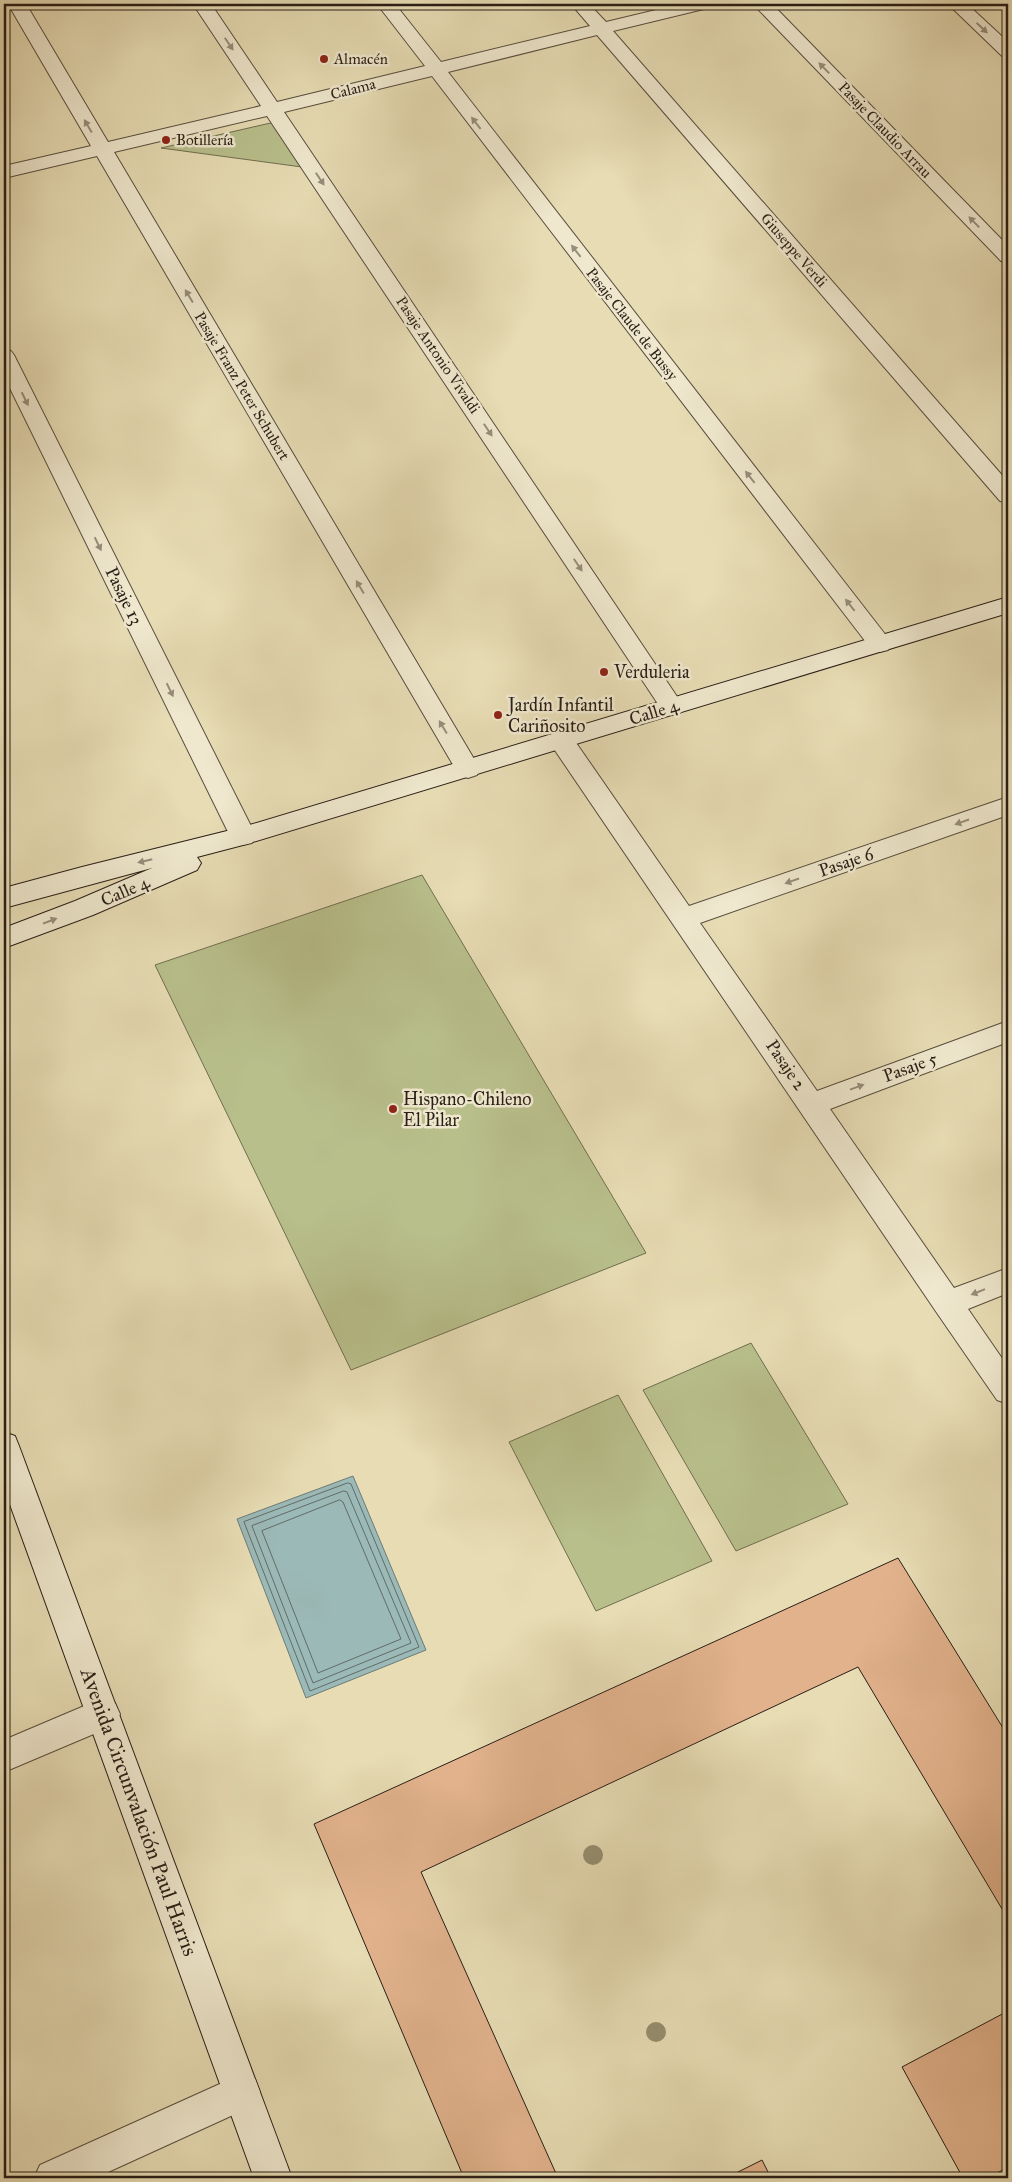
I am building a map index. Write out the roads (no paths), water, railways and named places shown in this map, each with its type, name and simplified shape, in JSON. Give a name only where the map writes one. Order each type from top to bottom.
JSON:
[{"type":"street","name":"Pasaje Franz Peter Schubert","points":[[17,4],[468,769]]},
{"type":"street","name":"Pasaje Antonio Vivaldi","points":[[202,4],[672,706]]},
{"type":"street","name":"Pasaje Claude de Bussy","points":[[386,4],[880,644]]},
{"type":"street","name":"Giuseppe Verdi","points":[[580,4],[1008,496]]},
{"type":"street","name":"Calama","points":[[4,172],[274,109],[702,4]]},
{"type":"street","name":"Pasaje Claudio Arrau","points":[[762,4],[1008,257]]},
{"type":"street","points":[[957,4],[1008,52]]},
{"type":"street","name":"Pasaje 13","points":[[4,355],[243,836]]},
{"type":"street","name":"Calle 4","points":[[4,898],[82,876],[243,836],[1008,605]]},
{"type":"street","name":"Pasaje 2","points":[[561,740],[1008,1391]]},
{"type":"street","name":"Pasaje 6","points":[[685,918],[1008,806]]},
{"type":"street","name":"Calle 4","points":[[4,938],[136,886],[243,836]]},
{"type":"street","name":"Pasaje 5","points":[[812,1104],[1008,1031]]},
{"type":"street","points":[[947,1304],[1008,1280]]},
{"type":"street","name":"Avenida Circunvalación Paul Harris","points":[[4,1446],[273,2178]]},
{"type":"street","points":[[4,1756],[103,1714]]},
{"type":"street","points":[[54,2178],[242,2092]]},
{"type":"water","points":[[353,1476],[426,1650],[306,1698],[237,1519]]},
{"type":"place","name":"Almacén","points":[[324,59]]},
{"type":"place","name":"Botillería","points":[[166,140]]},
{"type":"place","name":"Verduleria","points":[[604,672]]},
{"type":"place","name":"Jardín Infantil Cariñosito","points":[[498,715]]},
{"type":"place","name":"Hispano-Chileno El Pilar","points":[[393,1109]]}]
